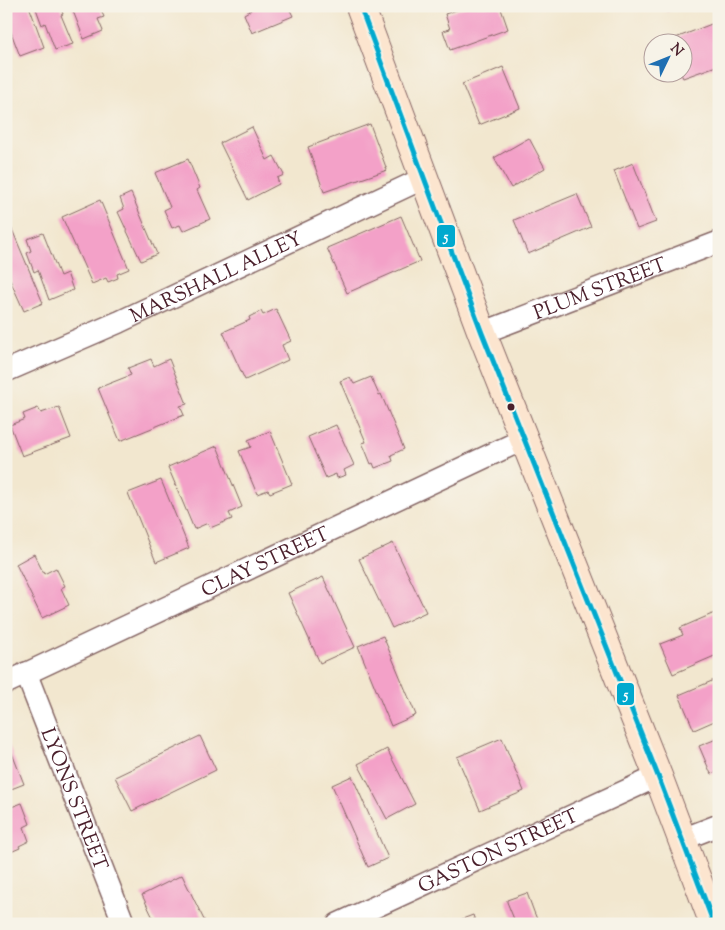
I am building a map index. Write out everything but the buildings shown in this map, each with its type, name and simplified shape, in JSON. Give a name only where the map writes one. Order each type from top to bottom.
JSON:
[{"type":"main road","points":[[360,6],[482,333],[683,839],[714,924]]},
{"type":"street","name":"MARSHALL ALLEY","points":[[6,371],[119,322],[424,178]]},
{"type":"street","name":"PLUM STREET","points":[[482,333],[719,242]]},
{"type":"street","name":"CLAY STREET","points":[[6,683],[524,439]]},
{"type":"street","name":"LYONS STREET","points":[[26,673],[124,924]]},
{"type":"street","name":"GASTON STREET","points":[[338,924],[658,776]]},
{"type":"street","points":[[683,839],[719,826]]},
{"type":"transit line","name":"5","points":[[360,6],[482,333],[658,776],[714,924]]}]
